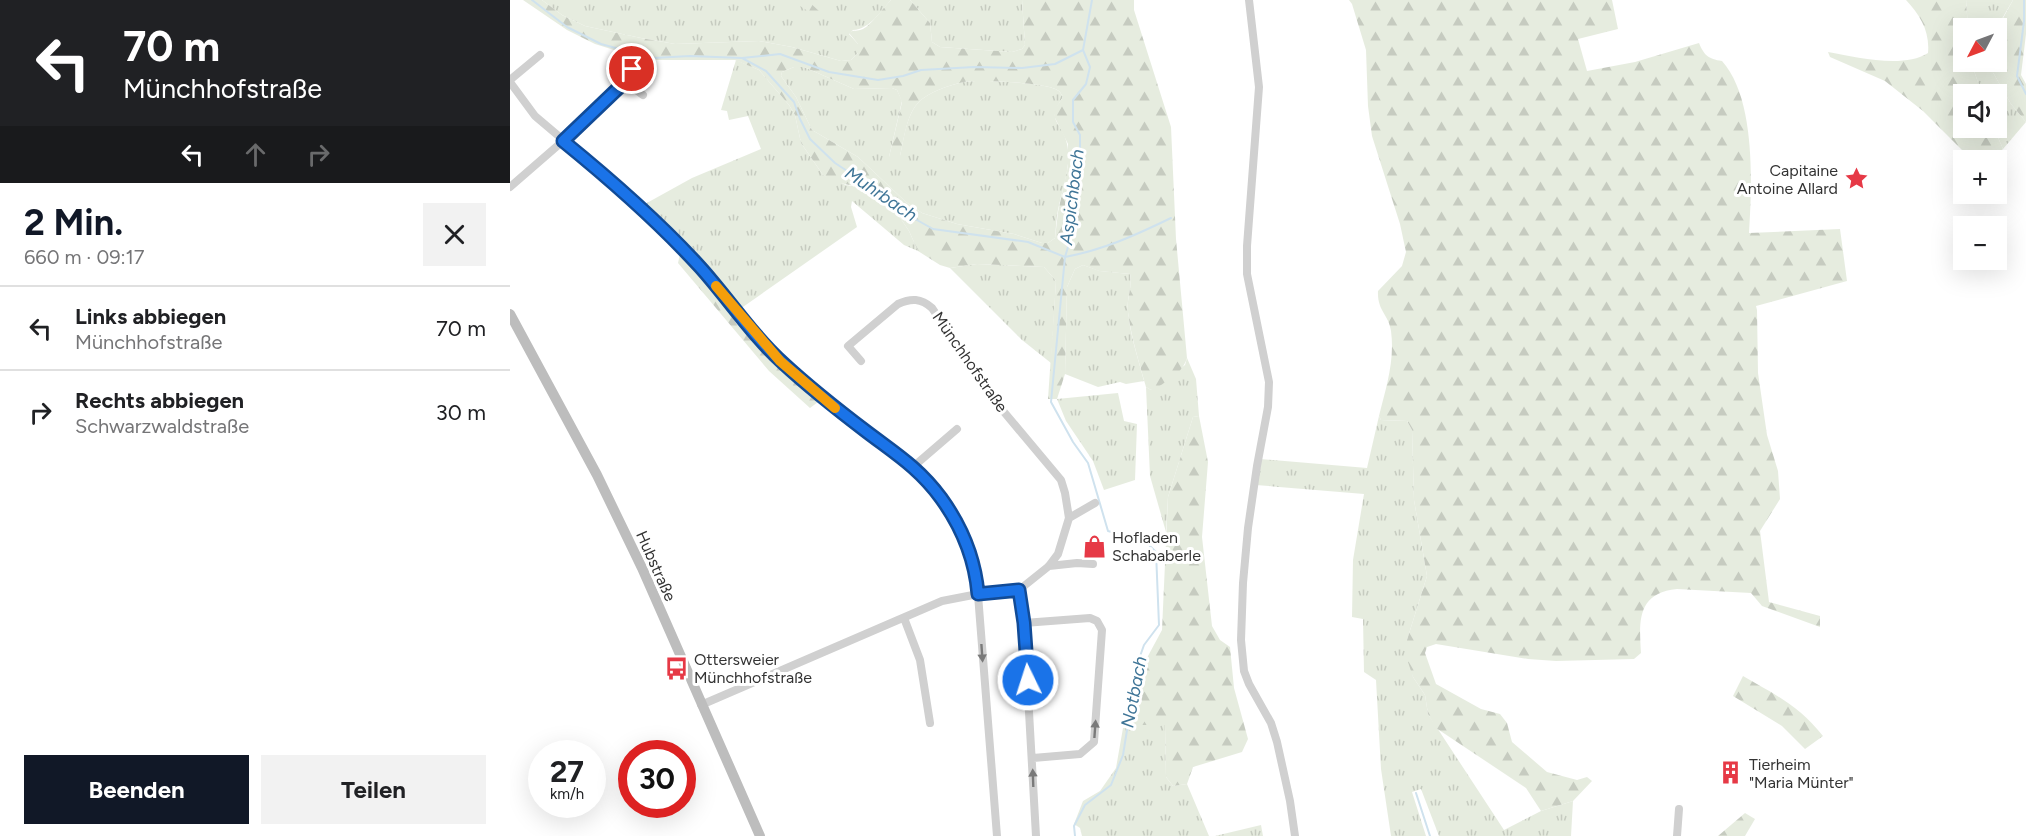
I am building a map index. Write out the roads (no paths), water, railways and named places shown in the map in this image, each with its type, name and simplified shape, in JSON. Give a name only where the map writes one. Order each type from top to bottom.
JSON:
[{"type":"main road","name":"Hubstraße","points":[[510,314],[597,475],[642,568],[760,836]]},
{"type":"street","points":[[1249,0],[1259,87],[1247,274],[1269,382],[1268,406],[1248,528],[1241,640],[1244,670],[1277,742],[1295,836]]},
{"type":"street","points":[[540,55],[510,81],[535,116],[626,193],[669,235],[701,268],[780,361],[818,395],[914,466],[960,526],[974,564],[978,594],[997,836]]},
{"type":"street","points":[[510,188],[563,141],[631,73],[631,86],[643,95]]},
{"type":"street","name":"Münchhofstraße","points":[[861,361],[848,346],[898,304],[907,300],[919,299],[926,302],[999,406],[1061,480],[1069,518],[1058,554],[1049,566],[1019,590]]},
{"type":"street","points":[[914,466],[957,429]]},
{"type":"street","points":[[1069,518],[1095,503]]},
{"type":"street","points":[[1049,566],[1093,564]]},
{"type":"street","points":[[701,705],[942,601],[978,594],[1019,590],[1024,623],[1036,836]]},
{"type":"street","points":[[904,618],[920,660],[930,723]]},
{"type":"street","points":[[1024,623],[1090,618],[1097,621],[1102,630],[1094,742],[1080,754],[1033,758]]},
{"type":"street","points":[[1677,836],[1679,809]]},
{"type":"waterway","name":"Muhrbach","points":[[532,0],[567,27],[601,44],[653,58],[690,56],[742,58],[766,71],[794,102],[810,139],[835,163],[870,186],[899,210],[933,229],[1028,242],[1065,257]]},
{"type":"waterway","name":"Notbach","points":[[1075,836],[1074,826],[1085,805],[1111,785],[1123,755],[1138,662],[1144,645],[1159,625],[1156,552],[1146,542],[1108,531],[1088,463],[1073,442],[1051,402],[1065,257],[1068,247],[1071,197],[1080,154],[1080,135],[1073,122],[1073,100],[1086,84],[1090,67],[1083,50],[1092,0]]},
{"type":"waterway","points":[[2024,0],[2024,21],[2017,76],[2026,94]]},
{"type":"waterway","name":"Muhrbach","points":[[742,58],[780,54],[829,72],[878,80],[921,70],[974,67],[1022,68],[1055,64],[1083,50]]},
{"type":"waterway","name":"Aspichbach","points":[[1065,257],[1119,241],[1171,218]]},
{"type":"waterway","points":[[1416,793],[1430,836]]},
{"type":"place","name":"Capitaine Antoine Allard","points":[[1856,179]]},
{"type":"place","name":"Hofladen Schababerle","points":[[1094,546]]},
{"type":"place","name":"Ottersweier Münchhofstraße","points":[[676,668]]},
{"type":"place","name":"Tierheim \"Maria Münter\"","points":[[1731,773]]}]
